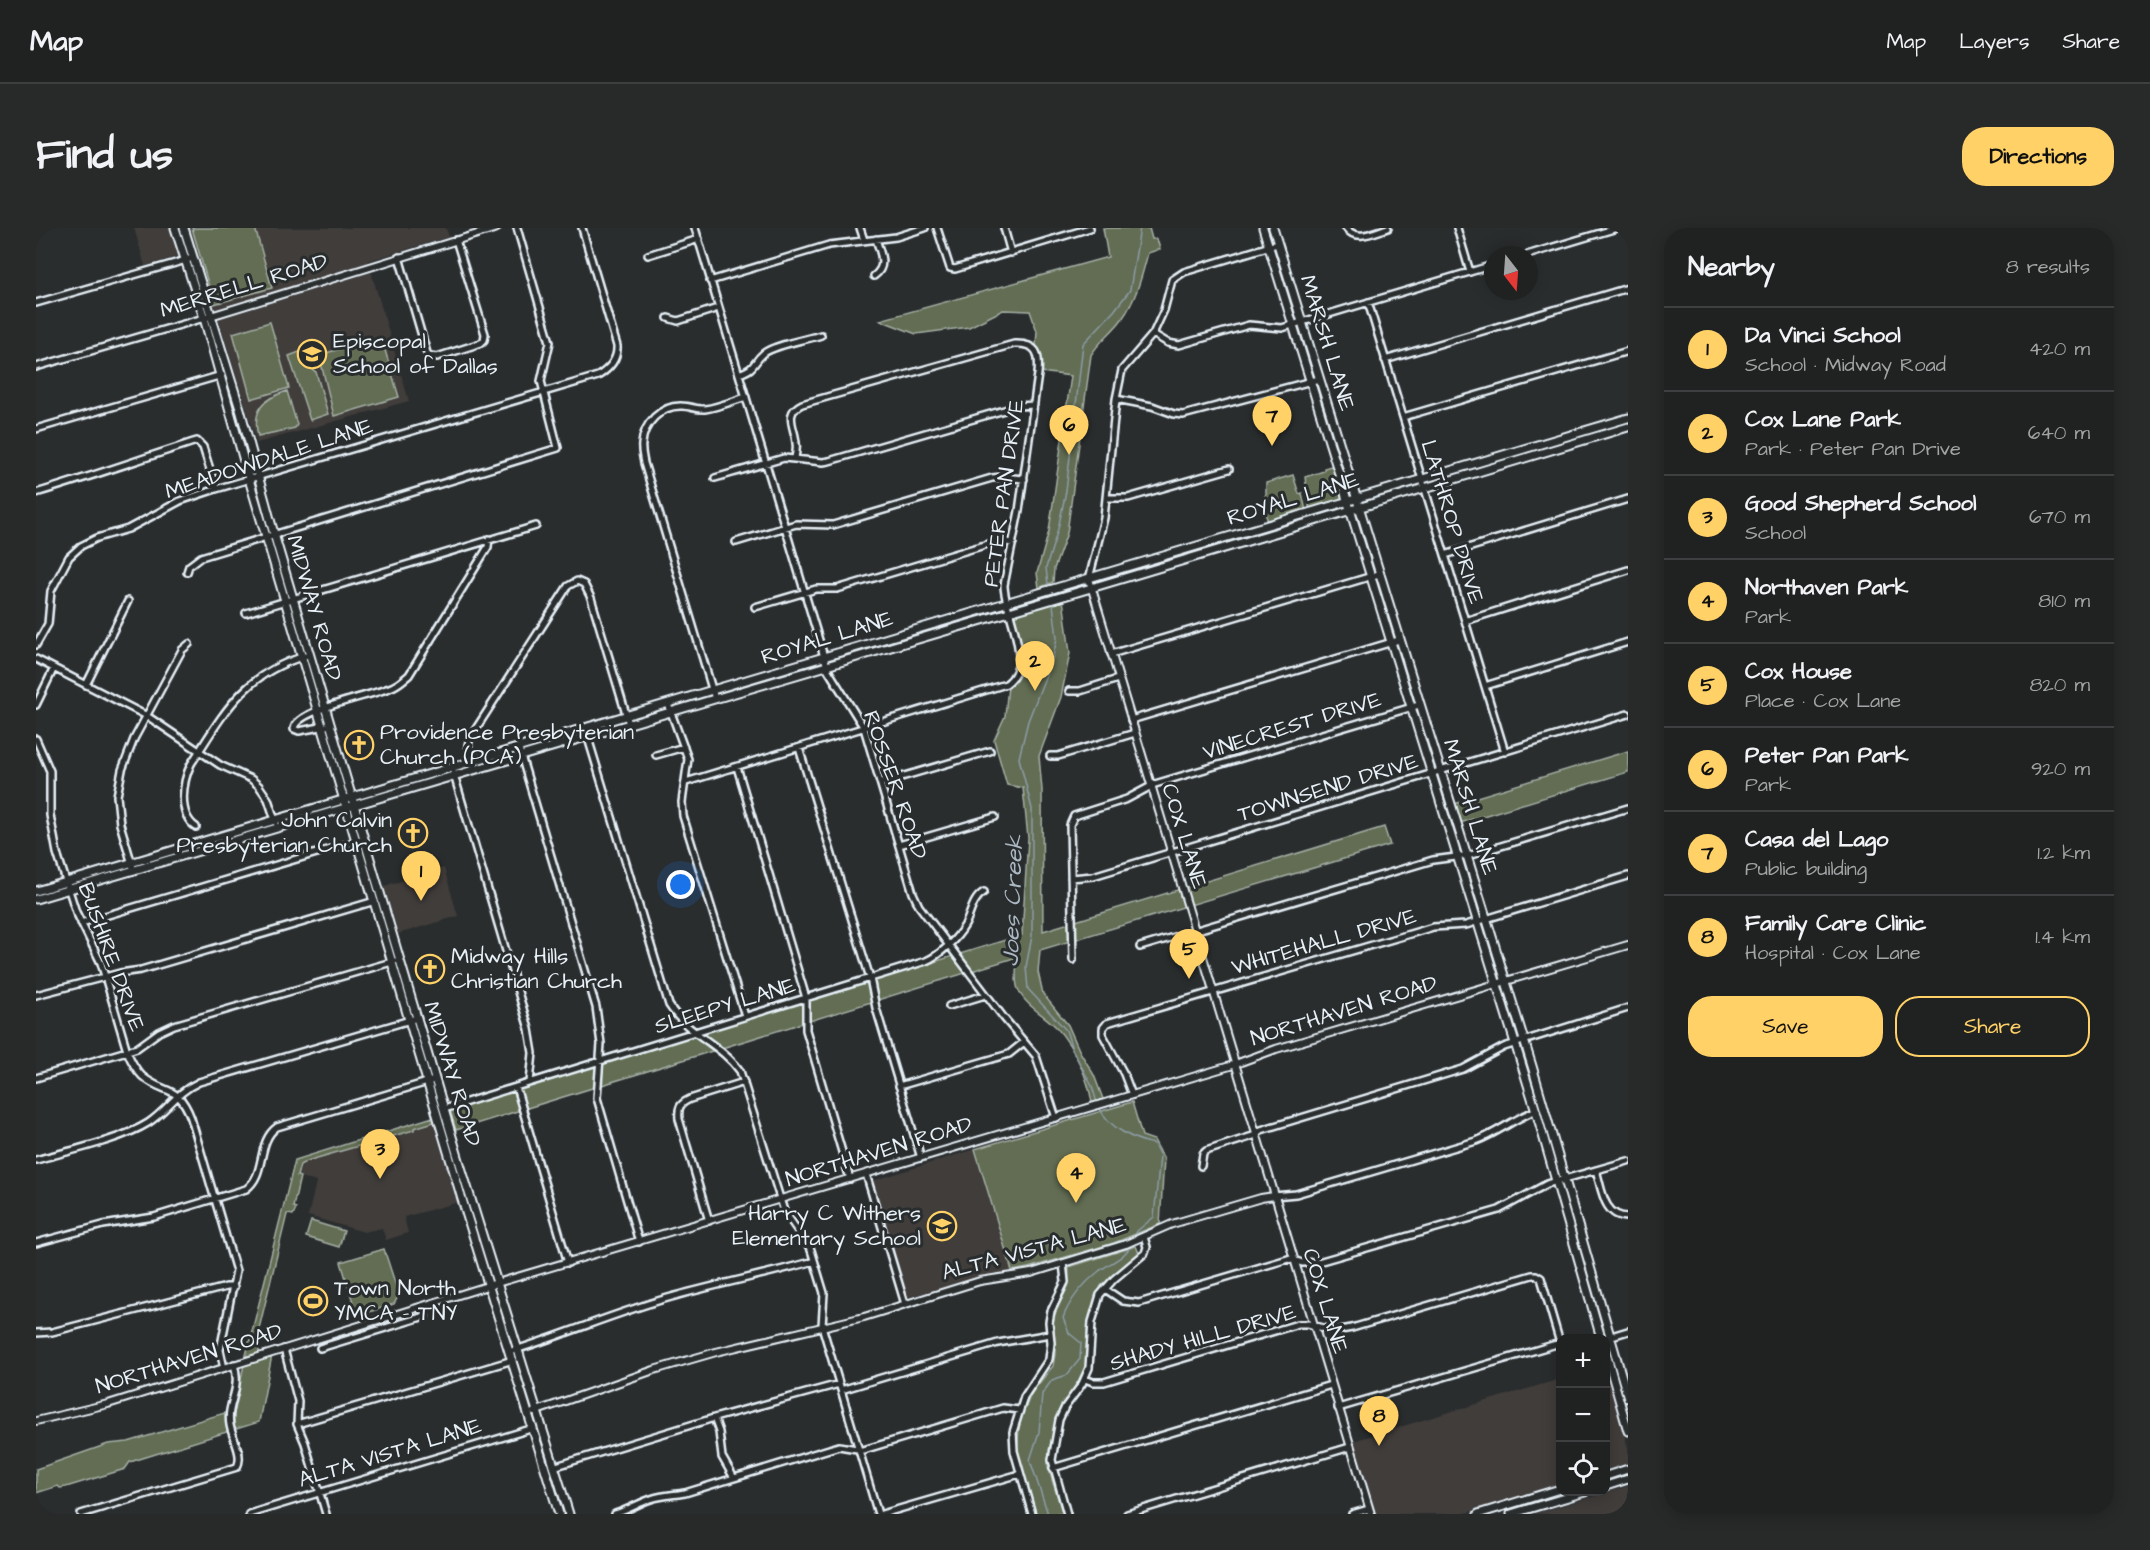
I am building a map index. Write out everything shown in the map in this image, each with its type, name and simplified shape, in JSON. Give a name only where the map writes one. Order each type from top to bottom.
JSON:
[{"type":"main road","name":"MIDWAY ROAD","points":[[175,228],[189,259],[207,316],[229,373],[258,477],[270,535]]},
{"type":"main road","name":"MIDWAY ROAD","points":[[184,228],[189,259]]},
{"type":"main road","name":"MARSH LANE","points":[[1263,228],[1605,1334]]},
{"type":"main road","name":"MARSH LANE","points":[[1272,228],[1545,1108],[1605,1334]]},
{"type":"main road","name":"MIDWAY ROAD","points":[[207,316],[220,375],[249,479],[270,535],[396,960],[435,1079],[568,1514]]},
{"type":"main road","points":[[1322,420],[1331,417]]},
{"type":"main road","name":"ROYAL LANE","points":[[628,720],[670,713],[1091,588],[1356,499],[1628,418]]},
{"type":"main road","name":"ROYAL LANE","points":[[36,891],[134,871],[412,789],[474,765],[628,720],[668,704],[824,657],[1151,560],[1350,511],[1628,427]]},
{"type":"main road","points":[[1585,430],[1587,438]]},
{"type":"main road","points":[[1151,560],[1153,568]]},
{"type":"main road","name":"ROYAL LANE","points":[[36,899],[131,863],[409,781],[453,772]]},
{"type":"main road","points":[[409,781],[412,789]]},
{"type":"main road","name":"MIDWAY ROAD","points":[[414,1019],[427,1082],[559,1514]]},
{"type":"main road","name":"MARSH LANE","points":[[1610,1351],[1626,1402],[1628,1431]]},
{"type":"main road","name":"MARSH LANE","points":[[1610,1365],[1626,1402]]},
{"type":"main road","points":[[1610,1474],[1628,1469]]},
{"type":"main road","points":[[1610,1484],[1628,1479]]},
{"type":"main road","points":[[1478,1514],[1556,1490]]},
{"type":"main road","points":[[1511,1514],[1562,1496]]},
{"type":"street","name":"MERRELL ROAD","points":[[36,367],[483,230],[497,228]]},
{"type":"street","points":[[187,572],[189,566],[201,557],[558,448],[541,381],[550,342],[517,228]]},
{"type":"street","name":"MEADOWDALE LANE","points":[[36,645],[48,624],[51,591],[69,557],[81,546],[97,538],[128,530],[180,501],[216,489],[598,376],[608,369],[618,351],[582,228]]},
{"type":"street","name":"ROSSER ROAD","points":[[695,228],[824,657],[864,728],[919,906],[985,995],[1039,1061],[1056,1118]]},
{"type":"street","points":[[860,228],[864,240]]},
{"type":"street","points":[[710,281],[828,245],[896,237],[925,228]]},
{"type":"street","points":[[938,228],[950,268],[955,270],[1071,231],[1090,228]]},
{"type":"street","points":[[1004,228],[1011,253]]},
{"type":"street","points":[[1346,228],[1349,233],[1357,236],[1388,228]]},
{"type":"street","points":[[1458,228],[1470,272]]},
{"type":"street","points":[[1538,252],[1617,228]]},
{"type":"street","points":[[648,255],[699,239]]},
{"type":"street","points":[[399,257],[427,353],[437,357],[481,343],[485,334],[456,240]]},
{"type":"street","points":[[874,276],[881,269],[883,262],[876,240]]},
{"type":"street","name":"COX LANE","points":[[1277,244],[1175,276],[1153,334],[1123,367],[1116,399],[1107,498],[1089,579],[1370,1511]]},
{"type":"street","points":[[36,303],[189,259]]},
{"type":"street","points":[[1153,334],[1168,343],[1179,345],[1245,326],[1276,328],[1484,268]]},
{"type":"street","points":[[1385,360],[1628,288]]},
{"type":"street","name":"LATHROP DRIVE","points":[[1368,302],[1504,752]]},
{"type":"street","points":[[668,318],[678,321],[718,308]]},
{"type":"street","points":[[739,374],[754,368],[763,354],[771,349],[820,335]]},
{"type":"street","name":"PETER PAN DRIVE","points":[[686,782],[1010,682],[1016,672],[1019,649],[1006,603],[1004,585],[1024,479],[1034,405],[1039,358],[1035,350],[1029,345],[1014,344],[797,406],[790,418],[797,445],[795,458]]},
{"type":"street","points":[[1403,417],[1628,351]]},
{"type":"street","points":[[36,429],[229,373]]},
{"type":"street","points":[[1116,399],[1183,415],[1319,379]]},
{"type":"street","points":[[715,699],[644,463],[642,445],[651,420],[661,411],[679,406],[708,408],[746,397]]},
{"type":"street","points":[[715,478],[784,458],[829,461],[1018,406],[1034,405]]},
{"type":"street","points":[[36,493],[197,441],[203,447],[216,489]]},
{"type":"street","points":[[1107,498],[1128,498],[1229,469]]},
{"type":"street","points":[[736,542],[801,524],[833,525],[992,478],[1024,479]]},
{"type":"street","points":[[1445,555],[1628,499]]},
{"type":"street","points":[[246,612],[536,526]]},
{"type":"street","points":[[326,726],[299,731],[294,729],[295,723],[321,710],[393,687],[409,675],[488,547],[489,539]]},
{"type":"street","points":[[755,607],[822,588],[837,589],[988,543],[999,541],[1013,543]]},
{"type":"street","points":[[1465,621],[1628,570]]},
{"type":"street","points":[[1111,654],[1379,574]]},
{"type":"street","points":[[474,765],[468,745],[470,738],[568,586],[577,581],[584,584],[591,598],[628,720]]},
{"type":"street","points":[[87,685],[128,601]]},
{"type":"street","points":[[1131,720],[1399,640]]},
{"type":"street","points":[[1485,686],[1628,642]]},
{"type":"street","points":[[134,871],[120,824],[117,796],[122,770],[128,752],[182,650],[189,644]]},
{"type":"street","points":[[196,827],[190,824],[184,793],[187,773],[200,751],[233,701],[250,683],[276,666],[305,656]]},
{"type":"street","points":[[36,659],[147,716],[220,765],[250,779],[259,786],[268,799],[277,828]]},
{"type":"street","points":[[36,705],[54,669]]},
{"type":"street","points":[[1069,691],[1080,692],[1118,679]]},
{"type":"street","points":[[668,704],[689,765],[682,802],[683,816],[745,1017]]},
{"type":"street","name":"VINECREST DRIVE","points":[[1073,960],[1070,825],[1074,816],[1127,799],[1150,786],[1419,705]]},
{"type":"street","name":"TOWNSEND DRIVE","points":[[1071,878],[1093,876],[1628,714]]},
{"type":"street","points":[[587,732],[665,995],[675,1015],[732,1060],[740,1071],[780,1200],[788,1220],[809,1245],[824,1293],[822,1326],[880,1514],[1020,1473]]},
{"type":"street","points":[[1050,756],[1058,756],[1135,733]]},
{"type":"street","name":"BUSHIRE DRIVE","points":[[36,739],[50,771],[52,831],[81,923],[96,951],[105,977],[127,1052],[132,1064],[144,1078],[177,1095]]},
{"type":"street","points":[[656,755],[684,747]]},
{"type":"street","points":[[799,748],[870,978],[876,1008],[921,1158]]},
{"type":"street","points":[[880,783],[990,751]]},
{"type":"street","points":[[520,752],[596,1007],[600,1033],[597,1098],[639,1242]]},
{"type":"street","points":[[737,767],[806,998],[806,1030],[850,1179]]},
{"type":"street","points":[[453,772],[529,1029],[533,1053],[530,1082]]},
{"type":"street","points":[[1140,947],[1433,860],[1467,856],[1628,807]]},
{"type":"street","points":[[899,845],[995,817]]},
{"type":"street","points":[[81,923],[360,840]]},
{"type":"street","name":"WHITEHALL DRIVE","points":[[1132,1095],[1124,1074],[1103,1035],[1104,1025],[1427,929],[1459,927],[1478,922],[1628,876]]},
{"type":"street","name":"SLEEPY LANE","points":[[444,1109],[933,958],[962,930],[976,899],[984,892]]},
{"type":"street","points":[[36,995],[120,973],[141,970],[378,900]]},
{"type":"street","name":"NORTHAVEN ROAD","points":[[36,1421],[108,1404],[497,1283],[1104,1104],[1235,1064],[1275,1049],[1628,945]]},
{"type":"street","points":[[36,1078],[127,1052],[174,1025],[396,960]]},
{"type":"street","points":[[949,1006],[985,995]]},
{"type":"street","points":[[1201,1166],[1203,1154],[1206,1151],[1256,1134],[1261,1130],[1463,1069],[1515,1043],[1628,1008]]},
{"type":"street","points":[[36,1160],[134,1131],[157,1116],[183,1090],[198,1082],[414,1019]]},
{"type":"street","points":[[899,1086],[1008,1054],[1024,1042]]},
{"type":"street","points":[[36,1243],[103,1225],[154,1216],[246,1189],[256,1180],[267,1138],[277,1127],[435,1079]]},
{"type":"street","points":[[709,1221],[678,1109],[683,1102],[690,1099],[744,1082]]},
{"type":"street","points":[[516,1087],[568,1263]]},
{"type":"street","points":[[177,1095],[187,1107],[236,1271],[220,1350],[224,1368]]},
{"type":"street","name":"ALTA VISTA LANE","points":[[528,1413],[654,1370],[716,1352],[864,1317],[980,1281],[1031,1273],[1126,1244],[1172,1224],[1261,1198],[1296,1194],[1476,1141],[1516,1119],[1545,1108]]},
{"type":"street","points":[[1105,1289],[1123,1301],[1143,1302],[1288,1259],[1303,1263],[1318,1262],[1499,1209],[1514,1203],[1534,1190],[1557,1181],[1628,1161]]},
{"type":"street","points":[[1596,1170],[1608,1209],[1618,1216],[1628,1217]]},
{"type":"street","points":[[866,1174],[905,1304]]},
{"type":"street","points":[[1067,1514],[1053,1468],[1052,1454],[1059,1420],[1065,1407],[1085,1379],[1091,1355],[1094,1311],[1105,1289],[1145,1253],[1147,1247],[1142,1237]]},
{"type":"street","points":[[297,1424],[519,1353],[623,1312],[814,1261]]},
{"type":"street","points":[[1032,1514],[1012,1439],[1019,1410],[1029,1388],[1049,1359],[1049,1322],[1065,1282],[1063,1263]]},
{"type":"street","name":"SHADY HILL DRIVE","points":[[1085,1379],[1104,1382],[1298,1324],[1335,1331],[1352,1328],[1536,1275],[1541,1278],[1557,1334]]},
{"type":"street","points":[[36,1334],[52,1332],[226,1287],[234,1287]]},
{"type":"street","points":[[401,1313],[403,1322]]},
{"type":"street","points":[[320,1348],[425,1316]]},
{"type":"street","points":[[1610,1337],[1628,1331]]},
{"type":"street","points":[[333,1334],[335,1343]]},
{"type":"street","points":[[545,1469],[714,1418],[840,1387],[998,1343],[1050,1334]]},
{"type":"street","points":[[1338,1408],[1556,1344]]},
{"type":"street","points":[[284,1349],[298,1401],[297,1424],[326,1514]]},
{"type":"street","points":[[81,1514],[237,1467],[240,1458],[229,1418],[238,1383],[234,1364]]},
{"type":"street","points":[[1053,1468],[1331,1385]]},
{"type":"street","points":[[615,1514],[635,1508],[650,1499],[668,1494],[685,1493],[839,1446],[863,1450],[1003,1408],[1019,1410]]},
{"type":"street","points":[[714,1418],[719,1432],[722,1457],[734,1478]]},
{"type":"street","name":"ALTA VISTA LANE","points":[[249,1514],[542,1426]]},
{"type":"street","points":[[1127,1514],[1350,1447]]},
{"type":"street","points":[[1352,1514],[1370,1511]]},
{"type":"shaded area","points":[[134,228],[170,228],[179,256],[145,266]]},
{"type":"shaded area","name":"Episcopal School of Dallas","points":[[190,228],[446,228],[449,237],[368,261],[409,401],[257,443]]},
{"type":"shaded area","points":[[444,868],[458,916],[398,934],[384,886]]},
{"type":"shaded area","points":[[434,1122],[459,1202],[404,1217],[408,1233],[386,1240],[382,1228],[364,1232],[308,1216],[316,1182],[297,1176],[303,1163]]},
{"type":"shaded area","name":"Harry C Withers Elementary School","points":[[975,1149],[1012,1271],[908,1297],[872,1181]]},
{"type":"shaded area","points":[[1556,1380],[1556,1485],[1463,1514],[1376,1514],[1353,1441]]},
{"type":"shaded area","points":[[1610,1381],[1628,1449],[1628,1463],[1610,1469]]},
{"type":"shaded area","points":[[1628,1486],[1628,1514],[1534,1514],[1594,1496],[1610,1496],[1610,1491]]},
{"type":"green space","points":[[192,228],[255,228],[272,288],[214,304]]},
{"type":"green space","points":[[1103,228],[1149,228],[1152,239],[1157,239],[1160,249],[1148,253],[1138,288],[1127,312],[1091,355],[1067,533],[1054,569],[1053,582],[1039,588],[1037,573],[1049,531],[1071,376],[1041,372],[1041,353],[1036,345],[1037,331],[1030,311],[1003,310],[969,327],[916,334],[880,320],[1108,257]]},
{"type":"green space","points":[[270,322],[289,388],[251,399],[233,333]]},
{"type":"green space","points":[[378,338],[382,340],[399,397],[334,416],[319,355]]},
{"type":"green space","points":[[307,349],[328,414],[310,420],[289,356]]},
{"type":"green space","points":[[287,391],[297,425],[295,428],[258,436],[257,419],[261,407],[272,398]]},
{"type":"green space","points":[[1331,466],[1342,498],[1312,510],[1309,506],[1305,477],[1324,471],[1324,468]]},
{"type":"green space","points":[[1293,475],[1299,494],[1302,493],[1306,511],[1268,522],[1262,502],[1266,494],[1266,483]]},
{"type":"green space","points":[[1063,599],[1070,653],[1061,697],[1039,756],[1042,790],[1043,931],[1384,827],[1390,845],[1040,950],[1038,972],[1043,994],[1068,1025],[1080,1052],[1094,1075],[1103,1099],[1092,1103],[1084,1073],[1069,1044],[1057,1028],[1021,995],[1016,977],[1017,957],[456,1130],[450,1110],[1022,935],[1028,838],[1023,788],[1007,785],[994,740],[1005,716],[1008,686],[1016,679],[1022,662],[1015,615]]},
{"type":"green space","points":[[1628,751],[1628,772],[1460,823],[1454,804]]},
{"type":"green space","points":[[1132,1102],[1142,1136],[1154,1140],[1164,1159],[1160,1224],[1114,1243],[1012,1271],[975,1149]]},
{"type":"green space","points":[[433,1117],[434,1122],[414,1128],[414,1130],[300,1165],[297,1176],[300,1177],[293,1207],[296,1208],[293,1215],[287,1214],[256,1341],[260,1354],[245,1359],[295,1160]]},
{"type":"green space","points":[[311,1221],[344,1231],[339,1247],[306,1237]]},
{"type":"green space","points":[[1136,1246],[1139,1253],[1101,1286],[1092,1308],[1087,1330],[1089,1360],[1058,1414],[1049,1450],[1048,1467],[1063,1514],[1036,1514],[1017,1449],[1020,1420],[1032,1392],[1053,1366],[1055,1354],[1053,1318],[1068,1286],[1069,1267]]},
{"type":"green space","points":[[384,1249],[399,1295],[394,1304],[357,1316],[341,1262]]},
{"type":"green space","points":[[272,1355],[259,1422],[130,1462],[125,1469],[66,1487],[58,1486],[36,1493],[36,1469],[108,1444],[128,1442],[235,1410],[244,1364]]},
{"type":"waterway","name":"Joes Creek","points":[[1048,585],[1046,568],[1058,529],[1066,491],[1083,344],[1130,290],[1140,228]]},
{"type":"waterway","name":"Joes Creek","points":[[1053,604],[1057,638],[1053,657],[1028,721],[1019,758],[1032,809],[1032,936],[1026,967],[1028,989],[1066,1030],[1072,1049],[1092,1086],[1097,1103]]},
{"type":"waterway","name":"Joes Creek","points":[[1099,1107],[1108,1121],[1122,1132],[1154,1144],[1160,1156],[1154,1217],[1137,1231],[1134,1237]]},
{"type":"waterway","name":"Joes Creek","points":[[1048,1514],[1030,1460],[1039,1432],[1042,1394],[1052,1380],[1067,1375],[1080,1359],[1081,1343],[1069,1333],[1063,1318],[1082,1287],[1098,1272],[1121,1257],[1131,1244]]},
{"type":"place","name":"Episcopal School of Dallas","points":[[312,354]]},
{"type":"place","name":"Casa del Lago","points":[[1272,446]]},
{"type":"place","name":"Peter Pan Park","points":[[1069,455]]},
{"type":"place","name":"Cox Lane Park","points":[[1035,691]]},
{"type":"place","name":"Providence Presbyterian Church (PCA)","points":[[359,745]]},
{"type":"place","name":"John Calvin Presbyterian Church","points":[[413,833]]},
{"type":"place","name":"Da Vinci School","points":[[421,901]]},
{"type":"place","name":"Midway Hills Christian Church","points":[[430,969]]},
{"type":"place","name":"Cox House","points":[[1189,979]]},
{"type":"place","name":"Good Shepherd School","points":[[380,1179]]},
{"type":"place","name":"Northaven Park","points":[[1076,1203]]},
{"type":"place","name":"Harry C Withers Elementary School","points":[[942,1226]]},
{"type":"place","name":"Town North YMCA - TNY","points":[[313,1301]]},
{"type":"place","name":"Family Care Clinic","points":[[1379,1446]]}]
